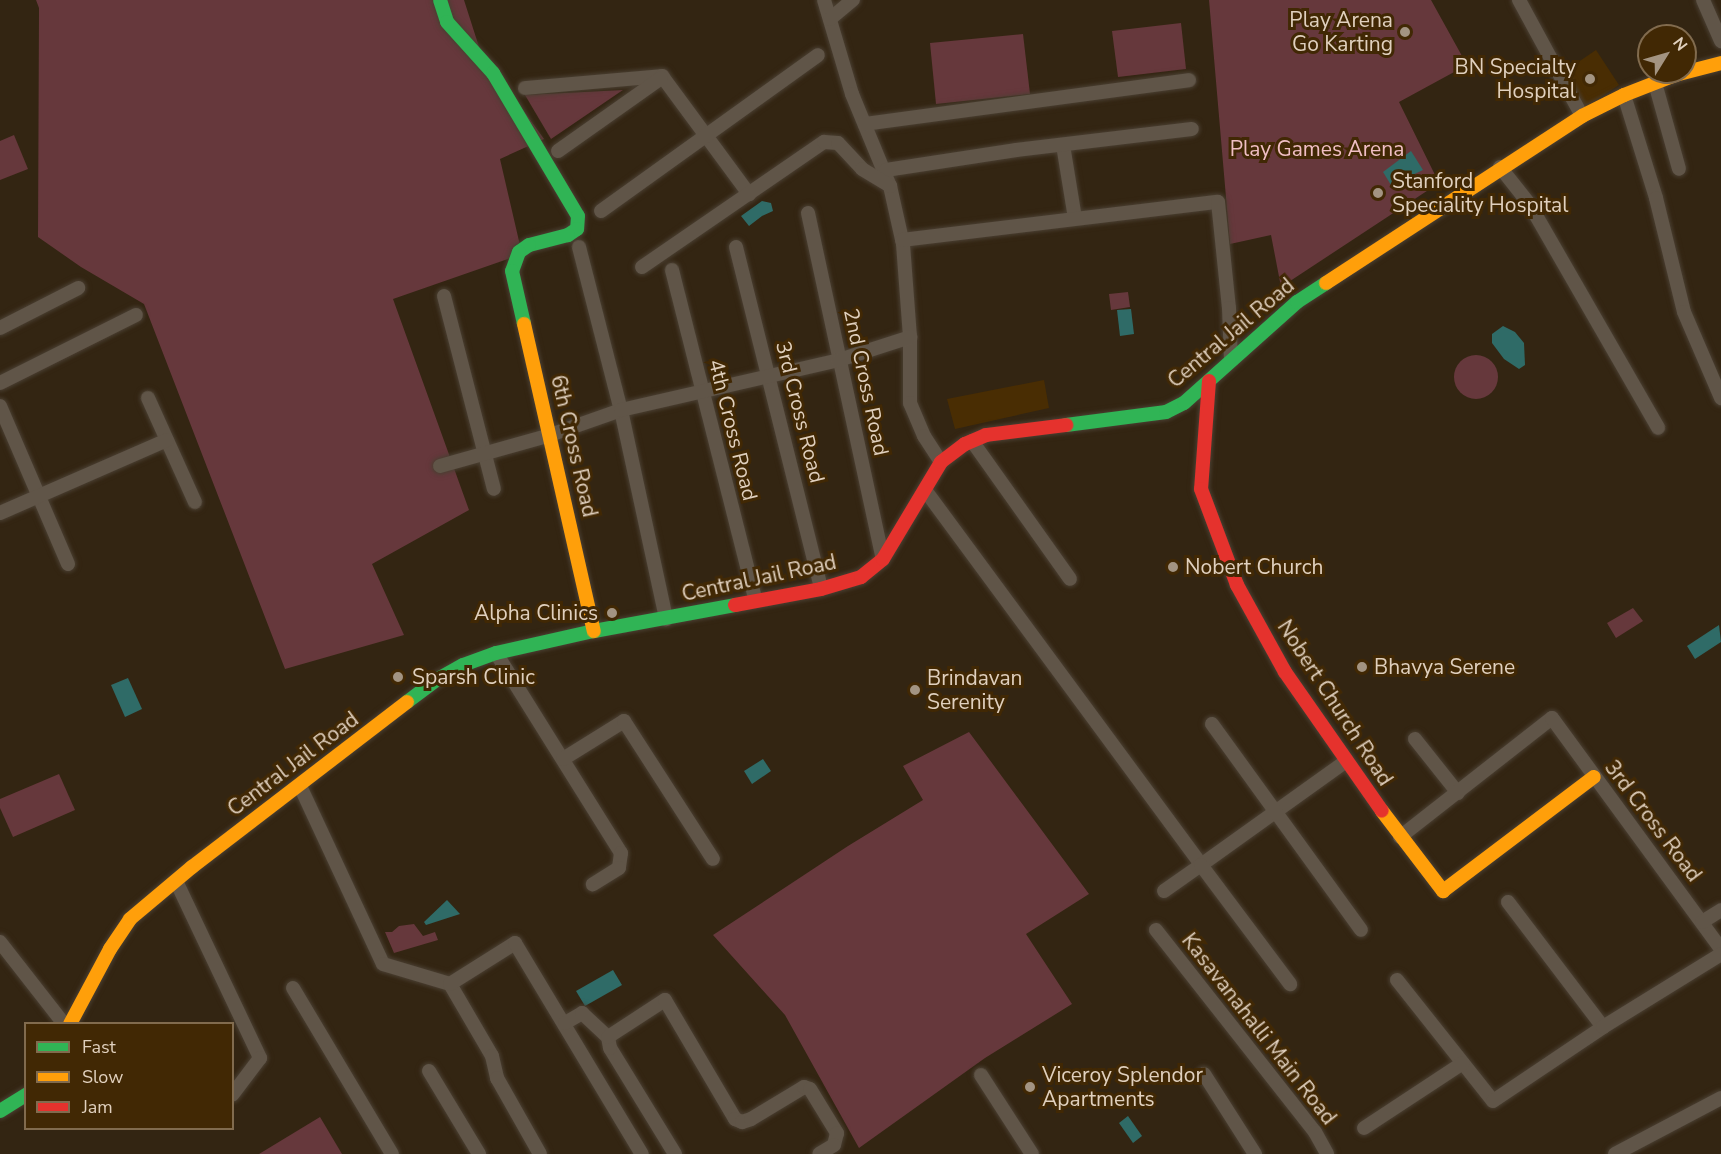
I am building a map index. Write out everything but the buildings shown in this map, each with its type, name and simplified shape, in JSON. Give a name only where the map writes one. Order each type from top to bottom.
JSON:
[{"type":"main road","name":"6th Cross Road","points":[[440,0],[447,22],[493,73],[578,216],[577,229],[567,235],[529,245],[519,252],[512,271],[594,631]]},
{"type":"main road","name":"Central Jail Road","points":[[1697,70],[1721,63]]},
{"type":"main road","name":"Central Jail Road","points":[[71,1022],[110,949],[130,920],[176,881],[436,680],[464,665],[496,653],[594,631],[821,589],[861,577],[883,559],[941,462],[972,441],[986,435],[1166,412],[1184,403],[1297,302],[1500,167],[1582,116],[1652,84]]},
{"type":"main road","name":"Nobert Church Road","points":[[1209,381],[1201,489],[1242,595],[1284,672],[1400,837],[1443,891],[1594,777]]},
{"type":"main road","points":[[2,1106],[24,1096]]},
{"type":"street","points":[[824,0],[852,94],[886,170],[902,240],[910,337],[910,404],[924,436],[941,462]]},
{"type":"street","points":[[830,19],[854,0]]},
{"type":"street","points":[[1519,0],[1582,116]]},
{"type":"street","points":[[1703,0],[1721,41]]},
{"type":"street","points":[[601,211],[818,55]]},
{"type":"street","points":[[662,76],[749,194]]},
{"type":"street","points":[[525,88],[662,76]]},
{"type":"street","points":[[558,151],[662,76]]},
{"type":"street","points":[[865,124],[1189,80]]},
{"type":"street","points":[[1655,84],[1679,169]]},
{"type":"street","points":[[1624,95],[1656,198],[1684,312],[1721,398]]},
{"type":"street","points":[[886,170],[1192,129]]},
{"type":"street","points":[[642,267],[824,142],[838,143],[862,169],[890,186]]},
{"type":"street","points":[[1063,145],[1075,218]]},
{"type":"street","points":[[1500,167],[1530,205],[1658,428]]},
{"type":"street","points":[[902,240],[1218,202],[1229,308],[1231,360]]},
{"type":"street","name":"2nd Cross Road","points":[[808,213],[883,559]]},
{"type":"street","name":"3rd Cross Road","points":[[736,246],[771,377],[821,589]]},
{"type":"street","points":[[579,247],[621,410],[666,619]]},
{"type":"street","name":"4th Cross Road","points":[[672,270],[756,601]]},
{"type":"street","points":[[0,327],[78,288]]},
{"type":"street","points":[[444,296],[494,489]]},
{"type":"street","points":[[0,383],[136,315]]},
{"type":"street","points":[[440,466],[550,435],[621,410],[839,360],[910,337]]},
{"type":"street","points":[[148,398],[195,502]]},
{"type":"street","points":[[0,406],[68,564]]},
{"type":"street","points":[[0,513],[167,440]]},
{"type":"street","points":[[972,441],[1070,579]]},
{"type":"street","points":[[925,490],[1290,984]]},
{"type":"street","points":[[496,653],[621,853],[619,868],[593,884]]},
{"type":"street","name":"3rd Cross Road","points":[[1458,793],[1552,718],[1721,949]]},
{"type":"street","points":[[562,759],[624,721],[713,859]]},
{"type":"street","points":[[1212,724],[1361,930]]},
{"type":"street","points":[[1400,837],[1458,793],[1415,738]]},
{"type":"street","points":[[1164,891],[1346,761]]},
{"type":"street","points":[[300,786],[383,964],[450,984],[492,1056],[496,1078],[540,1154]]},
{"type":"street","points":[[176,881],[260,1058],[234,1092]]},
{"type":"street","points":[[1508,902],[1603,1027]]},
{"type":"street","points":[[1702,922],[1721,909]]},
{"type":"street","name":"Kasavanahalli Main Road","points":[[1156,930],[1315,1132],[1327,1154]]},
{"type":"street","points":[[0,942],[63,1022]]},
{"type":"street","points":[[450,984],[515,943],[642,1154]]},
{"type":"street","points":[[1397,980],[1493,1101],[1603,1027],[1721,954]]},
{"type":"street","points":[[293,988],[392,1154]]},
{"type":"street","points":[[608,1037],[665,1000],[735,1119],[742,1122],[751,1119],[804,1087],[810,1089],[837,1133],[834,1145],[819,1154]]},
{"type":"street","points":[[565,1023],[582,1012],[608,1037],[610,1048],[675,1154]]},
{"type":"street","points":[[1364,1128],[1463,1063]]},
{"type":"street","points":[[429,1071],[479,1154]]},
{"type":"street","points":[[1204,1074],[1255,1154]]},
{"type":"street","points":[[981,1075],[1032,1154]]},
{"type":"street","points":[[1615,1154],[1721,1098]]},
{"type":"shaded area","name":"BN Specialty Hospital","points":[[1596,50],[1619,85],[1585,107],[1562,73]]},
{"type":"shaded area","points":[[1044,380],[1049,408],[955,429],[947,399]]},
{"type":"green space","points":[[36,0],[464,0],[480,50],[544,139],[500,159],[522,254],[393,299],[469,510],[372,564],[404,635],[285,669],[144,304],[81,267],[38,237],[39,8]]},
{"type":"green space","name":"Play Games Arena","points":[[1209,0],[1431,0],[1467,65],[1399,102],[1439,183],[1281,287],[1271,235],[1230,244]]},
{"type":"green space","points":[[1181,23],[1186,69],[1118,77],[1112,31]]},
{"type":"green space","points":[[1023,34],[1030,94],[936,104],[930,43]]},
{"type":"green space","points":[[623,90],[551,139],[525,95]]},
{"type":"green space","points":[[14,135],[28,169],[0,180],[0,141]]},
{"type":"green space","points":[[1128,292],[1130,307],[1111,310],[1109,294]]},
{"type":"green space","points":[[1476,355],[1492,361],[1498,377],[1492,393],[1476,399],[1460,393],[1454,377],[1460,361]]},
{"type":"green space","points":[[1633,608],[1643,621],[1616,638],[1607,623]]},
{"type":"green space","points":[[969,732],[1089,894],[1026,934],[1072,1004],[985,1058],[859,1148],[785,1015],[713,935],[848,846],[923,800],[903,766]]},
{"type":"green space","points":[[59,774],[75,810],[13,837],[0,808],[0,799]]},
{"type":"green space","points":[[414,924],[423,936],[435,932],[438,940],[394,953],[385,932],[392,932],[399,926]]},
{"type":"green space","points":[[320,1117],[342,1154],[259,1154]]},
{"type":"water","points":[[1411,151],[1423,170],[1391,185],[1383,172]]},
{"type":"water","points":[[762,201],[771,203],[773,211],[749,226],[741,216]]},
{"type":"water","points":[[1131,309],[1134,334],[1120,336],[1117,310]]},
{"type":"water","points":[[1503,326],[1515,332],[1524,343],[1525,365],[1519,369],[1504,359],[1492,343],[1492,334]]},
{"type":"water","points":[[1719,625],[1721,642],[1695,659],[1687,646]]},
{"type":"water","points":[[128,678],[142,709],[125,717],[111,685]]},
{"type":"water","points":[[763,759],[771,771],[752,784],[744,771]]},
{"type":"water","points":[[447,900],[460,914],[426,925],[424,922]]},
{"type":"water","points":[[613,970],[622,985],[585,1006],[576,991]]},
{"type":"water","points":[[1128,1116],[1142,1136],[1133,1143],[1119,1123]]},
{"type":"traffic: fast","points":[[440,0],[447,22],[493,73],[578,216],[577,229],[568,235],[529,245],[519,252],[512,271],[524,324]]},
{"type":"traffic: fast","points":[[1066,425],[1166,412],[1184,403],[1297,302],[1326,283]]},
{"type":"traffic: fast","points":[[407,702],[436,680],[463,665],[496,653],[594,631],[735,605]]},
{"type":"traffic: fast","points":[[0,1111],[24,1096]]},
{"type":"traffic: slow","points":[[1326,283],[1582,116],[1624,95],[1675,75],[1721,63]]},
{"type":"traffic: slow","points":[[524,324],[594,631]]},
{"type":"traffic: slow","points":[[71,1022],[110,949],[130,919],[192,867],[407,702]]},
{"type":"traffic: slow","points":[[1382,811],[1443,891],[1594,777]]},
{"type":"traffic: jam","points":[[1209,381],[1201,489],[1237,585],[1285,672],[1382,811]]},
{"type":"traffic: jam","points":[[735,605],[821,589],[861,577],[883,559],[941,462],[965,444],[986,435],[1066,425]]},
{"type":"place","name":"Play Arena Go Karting","points":[[1405,32]]},
{"type":"place","name":"BN Specialty Hospital","points":[[1590,79]]},
{"type":"place","name":"Stanford Speciality Hospital","points":[[1378,193]]},
{"type":"place","name":"Nobert Church","points":[[1173,567]]},
{"type":"place","name":"Alpha Clinics","points":[[612,613]]},
{"type":"place","name":"Bhavya Serene","points":[[1362,667]]},
{"type":"place","name":"Sparsh Clinic","points":[[398,677]]},
{"type":"place","name":"Brindavan Serenity","points":[[915,690]]},
{"type":"place","name":"Viceroy Splendor Apartments","points":[[1030,1087]]}]
